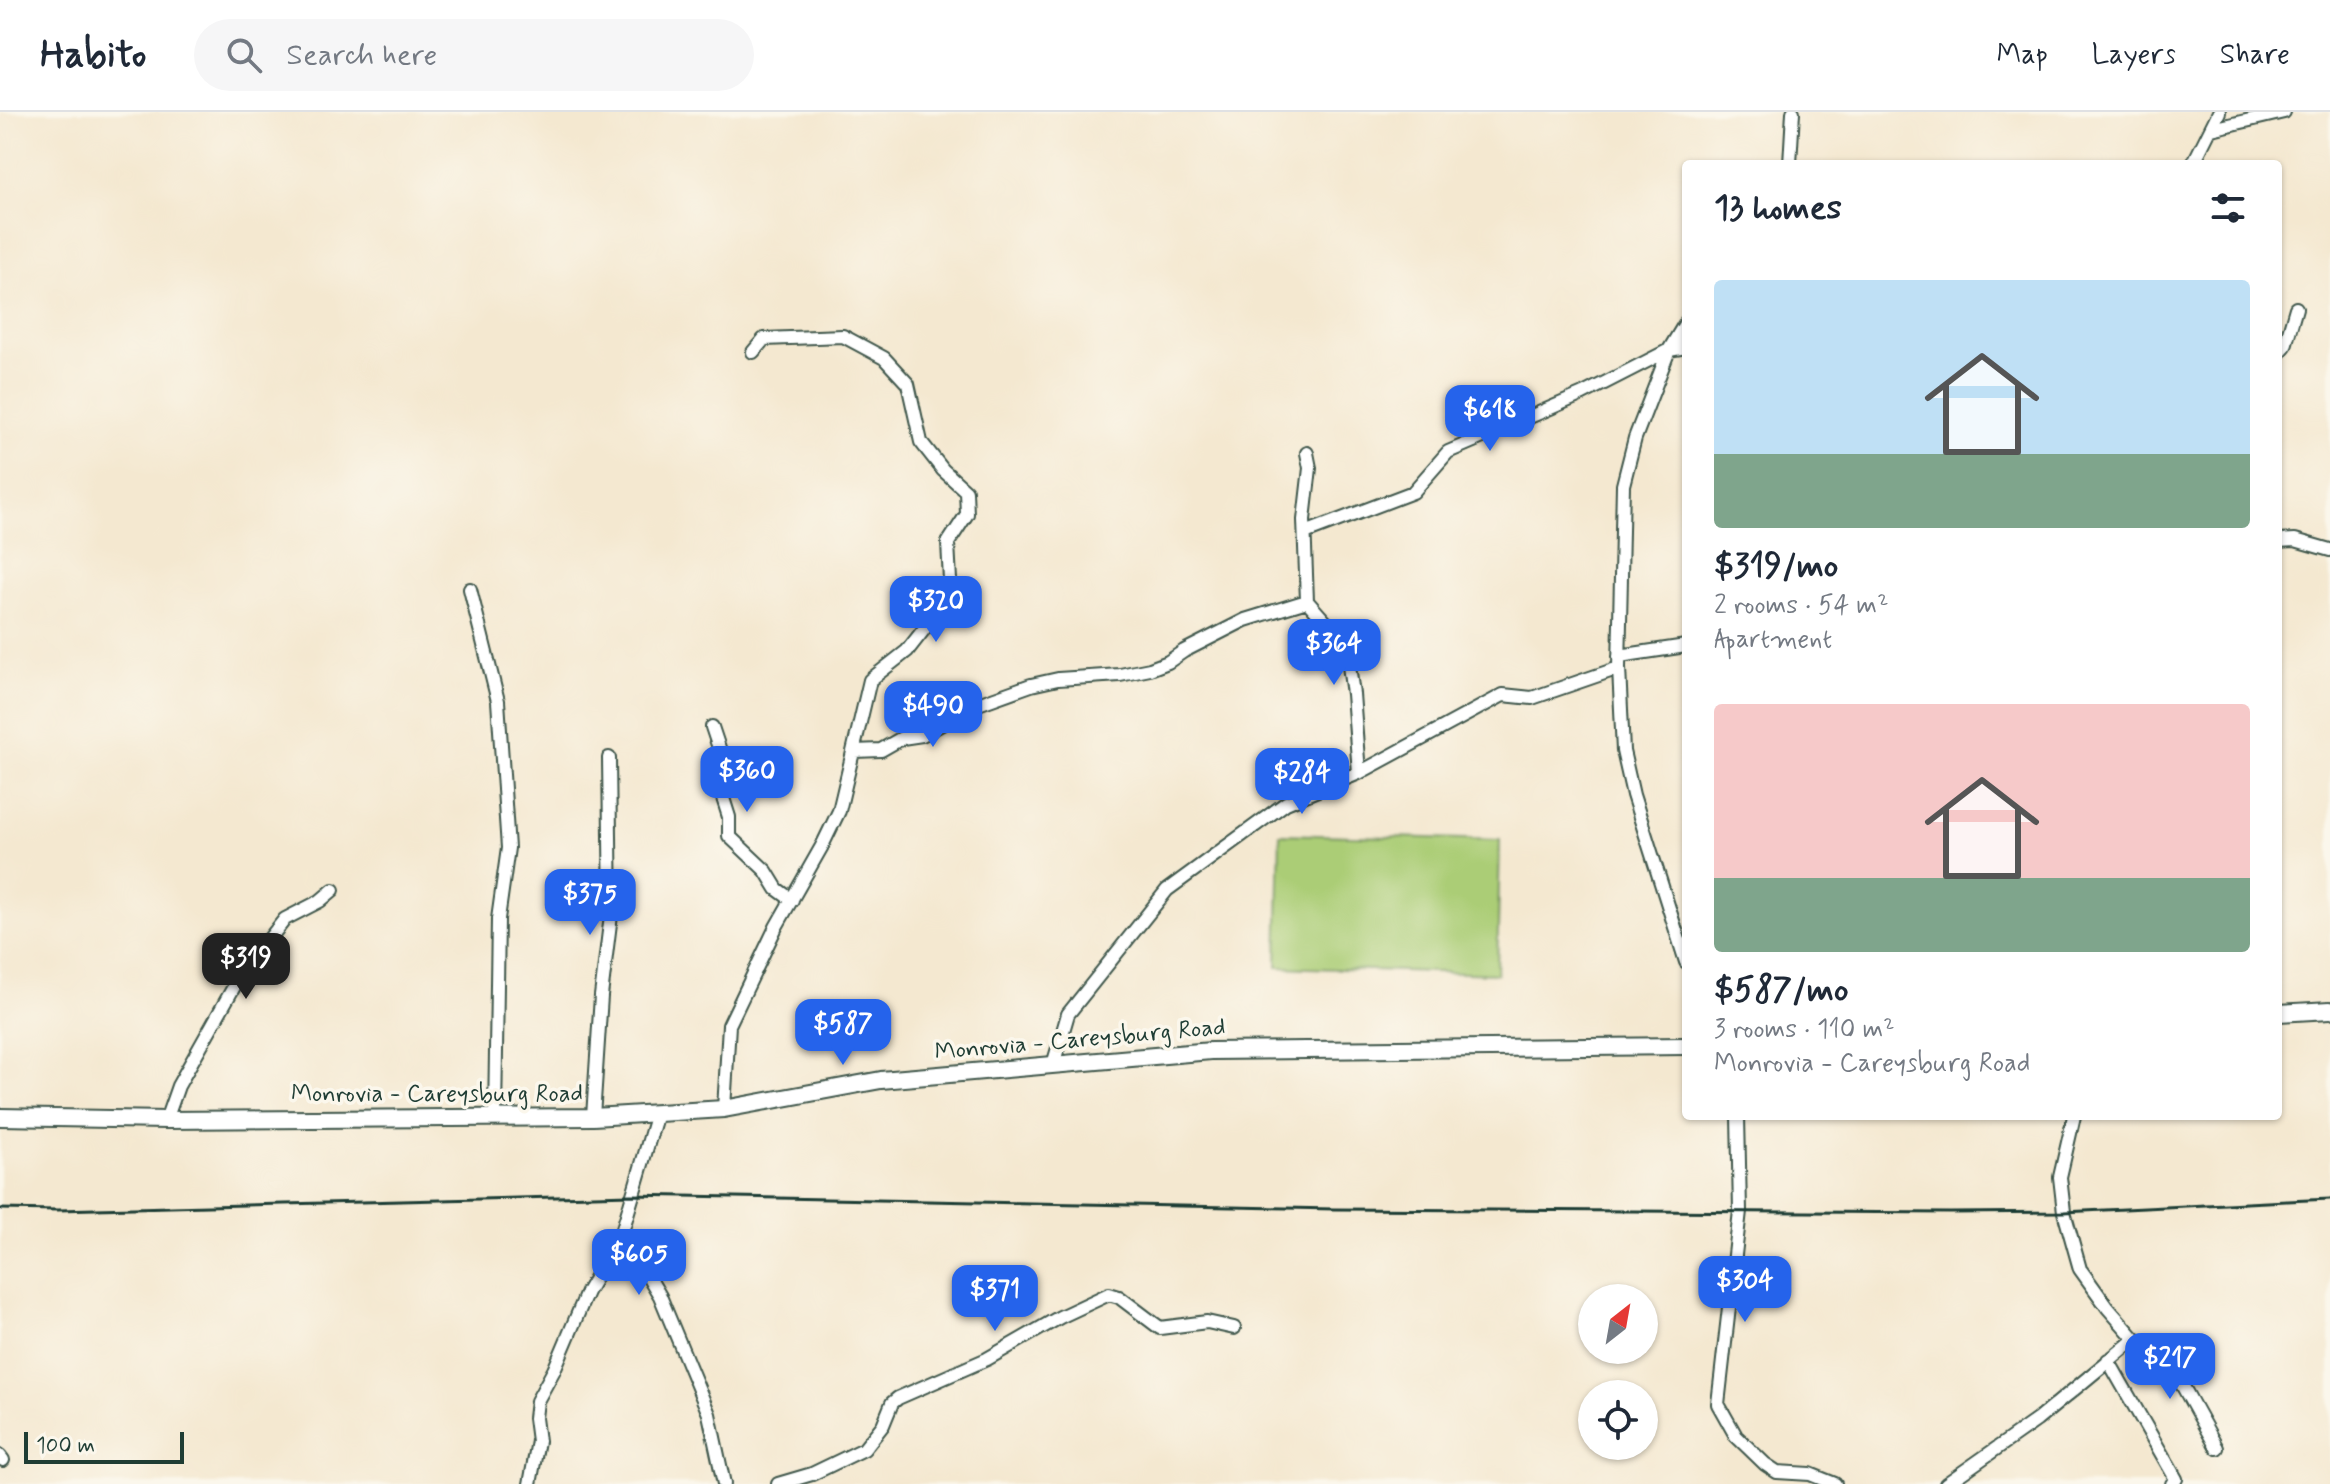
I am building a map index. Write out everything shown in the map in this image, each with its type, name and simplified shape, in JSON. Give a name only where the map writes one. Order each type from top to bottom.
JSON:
[{"type":"main road","points":[[2282,1013],[2330,1010]]},
{"type":"main road","name":"Monrovia - Careysburg Road","points":[[0,1117],[166,1120],[593,1117],[724,1109],[881,1080],[1211,1051],[1682,1046]]},
{"type":"street","points":[[1790,160],[1793,112]]},
{"type":"street","points":[[2195,160],[2219,112]]},
{"type":"street","points":[[2212,129],[2284,112]]},
{"type":"street","points":[[2282,349],[2296,308]]},
{"type":"street","points":[[1682,329],[1669,350],[1635,438],[1623,485],[1619,662],[1623,751],[1633,795],[1682,949]]},
{"type":"street","points":[[724,1109],[729,1025],[758,962],[839,811],[870,680],[907,651],[943,605],[950,580],[948,543],[967,514],[966,491],[943,470],[921,442],[908,384],[884,358],[843,336],[764,339],[753,352]]},
{"type":"street","points":[[1305,533],[1413,492],[1448,452],[1583,394],[1669,350],[1682,348]]},
{"type":"street","points":[[1307,453],[1310,468],[1304,520],[1307,601],[1346,645],[1359,773]]},
{"type":"street","points":[[2282,541],[2295,540],[2330,550]]},
{"type":"street","points":[[470,589],[498,701],[508,848],[498,919],[495,1117]]},
{"type":"street","points":[[854,751],[881,750],[902,738],[922,735],[978,704],[1031,685],[1150,669],[1245,620],[1307,601]]},
{"type":"street","points":[[1053,1065],[1068,1014],[1167,890],[1286,803],[1359,773],[1503,695],[1532,698],[1619,662],[1682,647]]},
{"type":"street","points":[[712,727],[724,763],[723,798],[729,817],[729,836],[766,871],[777,889],[792,900]]},
{"type":"street","points":[[593,1117],[611,915],[609,758]]},
{"type":"street","points":[[166,1120],[178,1086],[240,976],[285,919],[320,901],[333,890]]},
{"type":"street","points":[[530,1484],[538,1441],[535,1418],[537,1401],[554,1370],[587,1292],[622,1232],[657,1113]]},
{"type":"street","points":[[1738,1120],[1740,1211],[1718,1404],[1736,1436],[1765,1464],[1777,1472],[1810,1474],[1835,1484]]},
{"type":"street","points":[[2073,1120],[2060,1177],[2064,1212],[2080,1269],[2135,1339],[2152,1345],[2167,1361],[2217,1448]]},
{"type":"street","points":[[622,1232],[660,1296],[709,1414],[724,1484]]},
{"type":"street","points":[[778,1484],[812,1474],[864,1449],[883,1425],[892,1403],[898,1398],[987,1359],[1060,1317],[1109,1294],[1119,1297],[1160,1328],[1207,1322],[1234,1328]]},
{"type":"street","points":[[1946,1484],[2037,1420],[2135,1339]]},
{"type":"street","points":[[2108,1360],[2176,1479],[2172,1484]]},
{"type":"green space","points":[[1280,834],[1500,840],[1497,974],[1277,967]]},
{"type":"railway","points":[[0,1209],[631,1195],[1334,1209],[1950,1213],[2064,1212],[2330,1199]]}]
